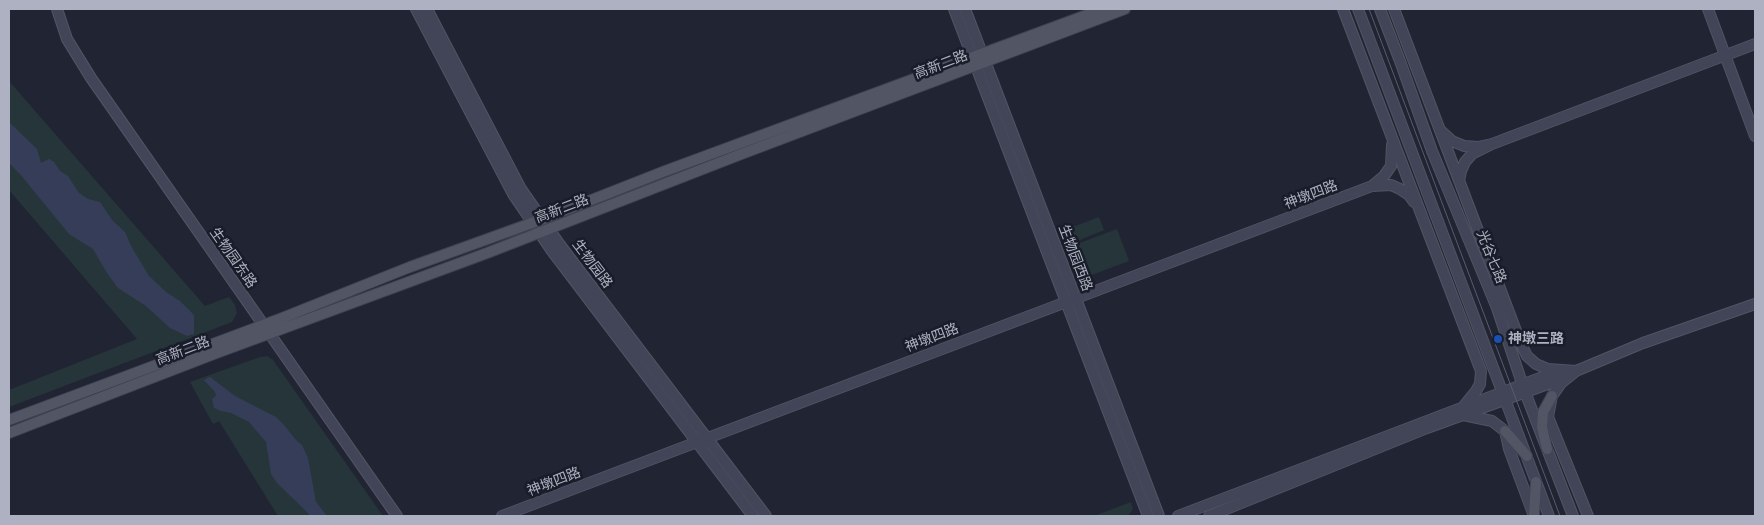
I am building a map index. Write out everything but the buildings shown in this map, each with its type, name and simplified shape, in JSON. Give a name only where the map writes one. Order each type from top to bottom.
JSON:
[{"type":"main road","name":"高新二路","points":[[9,433],[545,231],[979,60],[1103,9]]},
{"type":"main road","name":"高新二路","points":[[9,420],[675,168],[1124,9]]},
{"type":"main road","points":[[1547,449],[1542,427],[1543,412],[1552,396]]},
{"type":"main road","points":[[1504,431],[1527,456]]},
{"type":"main road","points":[[1534,516],[1536,482]]},
{"type":"street","name":"生物园东路","points":[[57,9],[67,39],[91,78],[397,516]]},
{"type":"street","name":"生物园路","points":[[416,9],[513,194],[538,221]]},
{"type":"street","name":"生物园路","points":[[427,9],[538,221],[702,440],[753,516]]},
{"type":"street","name":"生物园西路","points":[[954,9],[979,60],[1070,300],[1148,516]]},
{"type":"street","name":"生物园西路","points":[[965,9],[979,60]]},
{"type":"street","points":[[1342,9],[1481,371]]},
{"type":"street","points":[[1357,9],[1358,49]]},
{"type":"street","points":[[1357,9],[1549,516]]},
{"type":"street","name":"光谷七路","points":[[1380,9],[1432,151],[1497,308],[1524,387],[1573,516]]},
{"type":"street","points":[[1394,9],[1521,344],[1528,356],[1536,364]]},
{"type":"street","points":[[1708,9],[1755,136]]},
{"type":"street","points":[[1459,182],[1465,162],[1472,154],[1492,144],[1755,44]]},
{"type":"street","points":[[1400,61],[1425,93]]},
{"type":"street","points":[[1439,129],[1452,141],[1464,146],[1478,147],[1492,144]]},
{"type":"street","points":[[1372,186],[1384,176],[1391,166],[1393,154],[1390,134]]},
{"type":"street","points":[[1372,186],[1391,185],[1409,195],[1418,206]]},
{"type":"street","name":"神墩四路","points":[[502,516],[1372,186]]},
{"type":"street","points":[[1428,232],[1456,268]]},
{"type":"street","points":[[1494,274],[1497,308]]},
{"type":"street","name":"生物园西路","points":[[1070,300],[1159,516]]},
{"type":"street","points":[[1178,516],[1524,387],[1755,304]]},
{"type":"street","points":[[1209,516],[1463,411],[1480,384],[1482,356],[1480,332]]},
{"type":"street","points":[[1511,345],[1520,357],[1548,369],[1568,372]]},
{"type":"street","points":[[1568,372],[1552,396],[1548,417],[1588,516]]},
{"type":"street","points":[[1463,411],[1492,421],[1504,431],[1534,516]]},
{"type":"street","name":"生物园路","points":[[702,440],[766,516]]},
{"type":"shaded area","points":[[9,81],[205,306],[229,297],[235,305],[237,313],[232,322],[9,407],[9,390],[137,339],[9,190]]},
{"type":"shaded area","points":[[1099,217],[1104,230],[1075,242],[1070,228]]},
{"type":"shaded area","points":[[1117,229],[1129,261],[1089,276],[1077,244]]},
{"type":"shaded area","points":[[267,356],[273,360],[383,516],[278,516],[219,421],[213,424],[190,382]]},
{"type":"shaded area","points":[[1131,502],[1133,509],[1128,516],[1094,516]]},
{"type":"water","points":[[9,122],[37,149],[41,163],[49,159],[54,162],[60,171],[68,176],[79,193],[88,199],[100,202],[112,220],[125,232],[149,276],[194,315],[194,334],[187,336],[170,328],[146,306],[118,288],[93,249],[69,234],[9,163]]},
{"type":"water","points":[[210,377],[235,396],[276,417],[302,445],[308,458],[316,502],[327,516],[310,516],[277,483],[271,474],[266,442],[249,422],[231,413],[214,408],[212,399],[216,396],[215,392],[204,380]]},
{"type":"tram line","points":[[1369,9],[1560,516]]},
{"type":"place","name":"神墩三路","points":[[1498,339]]}]
